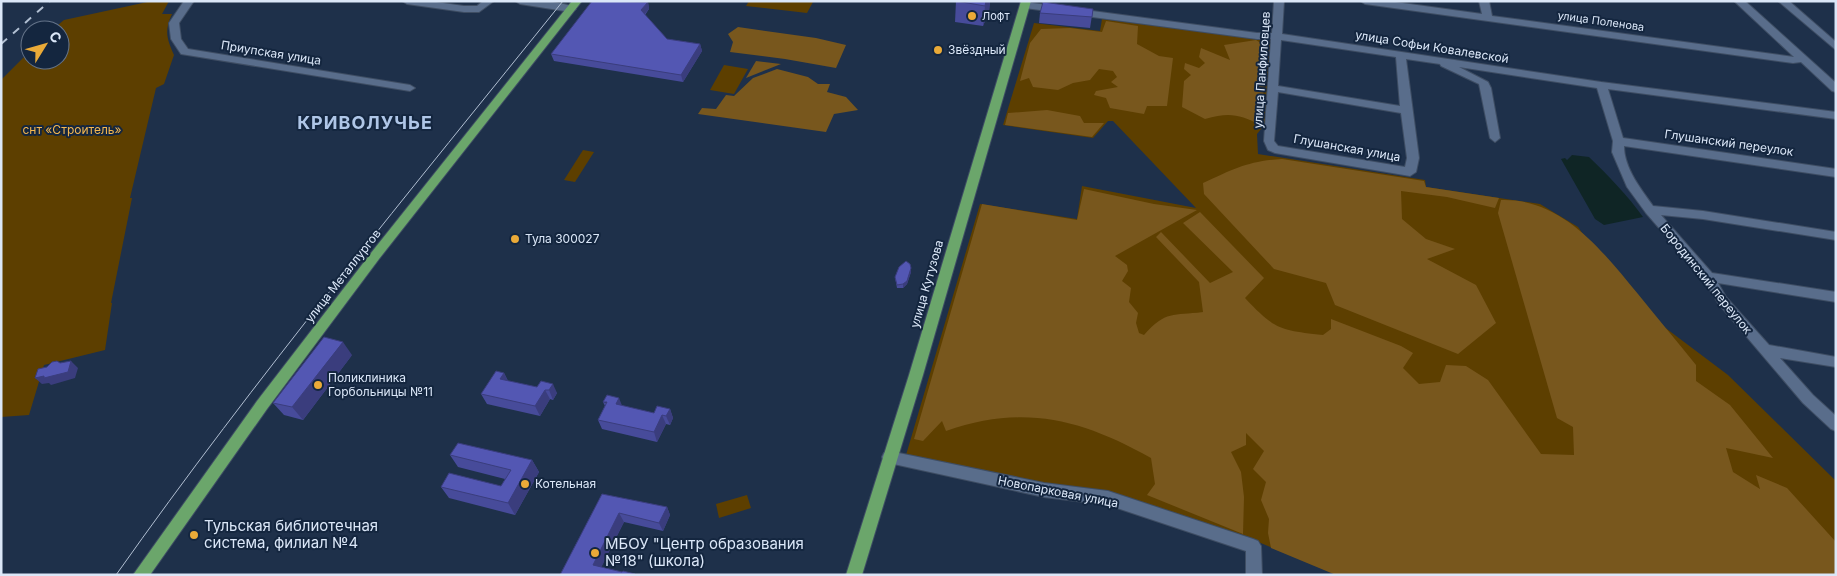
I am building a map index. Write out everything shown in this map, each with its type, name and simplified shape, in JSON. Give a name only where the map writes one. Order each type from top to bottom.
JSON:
[{"type":"main road","name":"улица Кутузова","points":[[854,575],[916,376],[1025,3]]},
{"type":"main road","name":"улица Металлургов","points":[[142,575],[262,405],[375,256],[574,5]]},
{"type":"street","name":"Приупская улица","points":[[189,1],[174,24],[176,39],[185,52],[410,88]]},
{"type":"street","points":[[408,1],[464,9],[479,9],[489,1]]},
{"type":"street","points":[[520,1],[574,5]]},
{"type":"street","name":"улица Панфиловцев","points":[[1269,141],[1279,1]]},
{"type":"street","name":"улица Поленова","points":[[1366,1],[1792,60],[1802,58]]},
{"type":"street","points":[[1484,1],[1488,18]]},
{"type":"street","points":[[1739,1],[1836,89]]},
{"type":"street","points":[[1783,1],[1836,47]]},
{"type":"street","name":"улица Софьи Ковалевской","points":[[1025,3],[1257,36],[1277,36],[1601,85],[1836,116]]},
{"type":"street","points":[[1273,88],[1406,110],[1401,55]]},
{"type":"street","points":[[1439,60],[1483,82],[1486,88],[1495,138]]},
{"type":"street","name":"Бородинский переулок","points":[[1601,85],[1618,140],[1618,152],[1631,184],[1650,210],[1708,277],[1722,300],[1808,399],[1836,425]]},
{"type":"street","name":"Глушанская улица","points":[[1269,141],[1272,147],[1279,150],[1410,172],[1413,158],[1406,110]]},
{"type":"street","name":"Глушанский переулок","points":[[1618,140],[1836,172]]},
{"type":"street","points":[[1650,210],[1703,215],[1836,236]]},
{"type":"street","points":[[1708,277],[1836,297]]},
{"type":"street","points":[[1765,350],[1836,362]]},
{"type":"street","name":"Новопарковая улица","points":[[889,458],[1044,490],[1108,498],[1253,546],[1254,575]]},
{"type":"green space","name":"снт «Строитель»","points":[[152,1],[169,1],[162,14],[172,14],[167,35],[174,55],[164,84],[156,88],[130,198],[132,198],[111,303],[105,350],[44,365],[29,415],[1,417],[1,80],[20,61],[20,70],[70,70],[70,20],[64,20]]},
{"type":"green space","points":[[749,1],[813,2],[807,13],[746,6]]},
{"type":"green space","points":[[1102,19],[1272,41],[1266,123],[1257,134],[1258,154],[1425,180],[1426,187],[1540,204],[1578,227],[1631,302],[1728,375],[1836,481],[1836,575],[1337,575],[1256,541],[1048,486],[906,455],[980,204],[1077,219],[1082,186],[1196,208],[1113,121],[1108,121],[1093,138],[1003,125],[1034,23],[1100,31]]},
{"type":"green space","points":[[724,65],[748,69],[734,94],[710,90]]},
{"type":"green space","points":[[583,150],[594,152],[575,182],[564,180]]},
{"type":"green space","points":[[747,495],[751,508],[719,518],[716,504]]},
{"type":"shaded area","points":[[1106,21],[1138,26],[1137,44],[1159,56],[1173,58],[1167,106],[1147,106],[1144,114],[1110,108],[1106,98],[1094,95],[1096,91],[1118,87],[1111,82],[1117,77],[1113,71],[1099,69],[1090,80],[1073,83],[1058,90],[1033,87],[1029,78],[1020,81],[1030,43],[1041,29],[1070,28],[1102,32]]},
{"type":"shaded area","points":[[738,27],[816,38],[846,45],[836,68],[730,52],[733,42],[728,34]]},
{"type":"shaded area","points":[[1256,40],[1267,47],[1261,125],[1234,115],[1221,115],[1205,119],[1182,107],[1184,81],[1191,75],[1184,69],[1185,63],[1199,68],[1205,63],[1199,57],[1201,48],[1230,60],[1224,45]]},
{"type":"shaded area","points":[[756,61],[781,64],[746,78]]},
{"type":"shaded area","points":[[777,69],[808,77],[818,84],[830,84],[827,92],[846,97],[858,110],[834,114],[826,132],[698,114],[702,108],[716,109],[726,95],[734,96],[753,78]]},
{"type":"shaded area","points":[[1047,110],[1080,116],[1084,123],[1104,123],[1092,137],[1005,125],[1008,113]]},
{"type":"shaded area","points":[[1572,155],[1589,157],[1618,186],[1643,217],[1604,225],[1595,219],[1561,159],[1565,158],[1567,160]]},
{"type":"shaded area","points":[[1282,159],[1424,181],[1426,187],[1499,198],[1495,208],[1447,197],[1401,191],[1402,219],[1426,239],[1455,249],[1427,259],[1476,285],[1496,323],[1458,354],[1335,305],[1326,283],[1274,269],[1204,194],[1203,183],[1250,164]]},
{"type":"shaded area","points":[[1084,189],[1154,204],[1197,210],[1115,256],[1127,265],[1128,271],[1122,281],[1131,288],[1129,302],[1138,313],[1136,323],[1139,333],[1144,335],[1158,321],[1170,316],[1203,312],[1199,282],[1156,237],[1161,232],[1210,283],[1233,272],[1183,223],[1200,212],[1264,278],[1245,298],[1264,317],[1279,327],[1297,332],[1323,335],[1331,329],[1331,319],[1401,346],[1413,353],[1403,368],[1419,384],[1440,382],[1446,365],[1466,366],[1488,380],[1541,454],[1574,455],[1573,427],[1557,418],[1498,213],[1501,200],[1523,202],[1544,208],[1580,230],[1611,261],[1696,365],[1696,381],[1730,405],[1773,458],[1726,448],[1733,472],[1760,489],[1756,475],[1787,488],[1836,542],[1836,575],[1336,575],[1271,548],[1268,533],[1269,519],[1261,500],[1266,482],[1253,469],[1264,451],[1246,433],[1246,445],[1231,452],[1241,472],[1244,497],[1243,534],[1147,495],[1155,484],[1151,458],[1076,425],[1027,417],[1001,418],[946,431],[942,421],[923,441],[914,439],[982,204],[1077,220]]},
{"type":"building","points":[[592,1],[648,2],[641,10],[667,39],[700,44],[681,75],[551,54]]},
{"type":"building","points":[[956,1],[986,1],[985,6]]},
{"type":"building","points":[[1043,2],[1093,9],[1092,17],[1040,13]]},
{"type":"building","points":[[906,261],[910,264],[911,268],[907,281],[897,285],[895,277],[899,267]]},
{"type":"building","points":[[324,337],[343,342],[292,407],[273,403]]},
{"type":"building","points":[[57,361],[60,363],[71,361],[68,372],[44,378],[44,376],[35,378],[38,369],[47,367],[52,362]]},
{"type":"building","points":[[496,371],[504,373],[500,379],[537,387],[541,381],[553,384],[549,390],[545,390],[535,406],[481,394]]},
{"type":"building","points":[[607,395],[619,398],[616,404],[654,413],[657,406],[670,409],[666,416],[662,415],[654,432],[598,420],[607,402],[603,402]]},
{"type":"building","points":[[458,443],[532,460],[508,503],[441,487],[449,473],[501,486],[511,470],[450,455]]},
{"type":"building","points":[[602,494],[667,507],[659,523],[619,513],[593,565],[635,575],[560,575]]},
{"type":"tram line","points":[[116,575],[169,501],[279,356],[563,1]]},
{"type":"railway","points":[[1,44],[50,1]]},
{"type":"place","name":"Лофт","points":[[972,16]]},
{"type":"place","name":"Звёздный","points":[[938,50]]},
{"type":"place","name":"Тула 300027","points":[[515,239]]},
{"type":"place","name":"Поликлиника Горбольницы №11","points":[[318,385]]},
{"type":"place","name":"Котельная","points":[[525,484]]},
{"type":"place","name":"Тульская библиотечная система, филиал №4","points":[[194,535]]},
{"type":"place","name":"МБОУ \"Центр образования №18\" (школа)","points":[[595,553]]},
{"type":"district","name":"КРИВОЛУЧЬЕ","points":[[365,123]]}]
